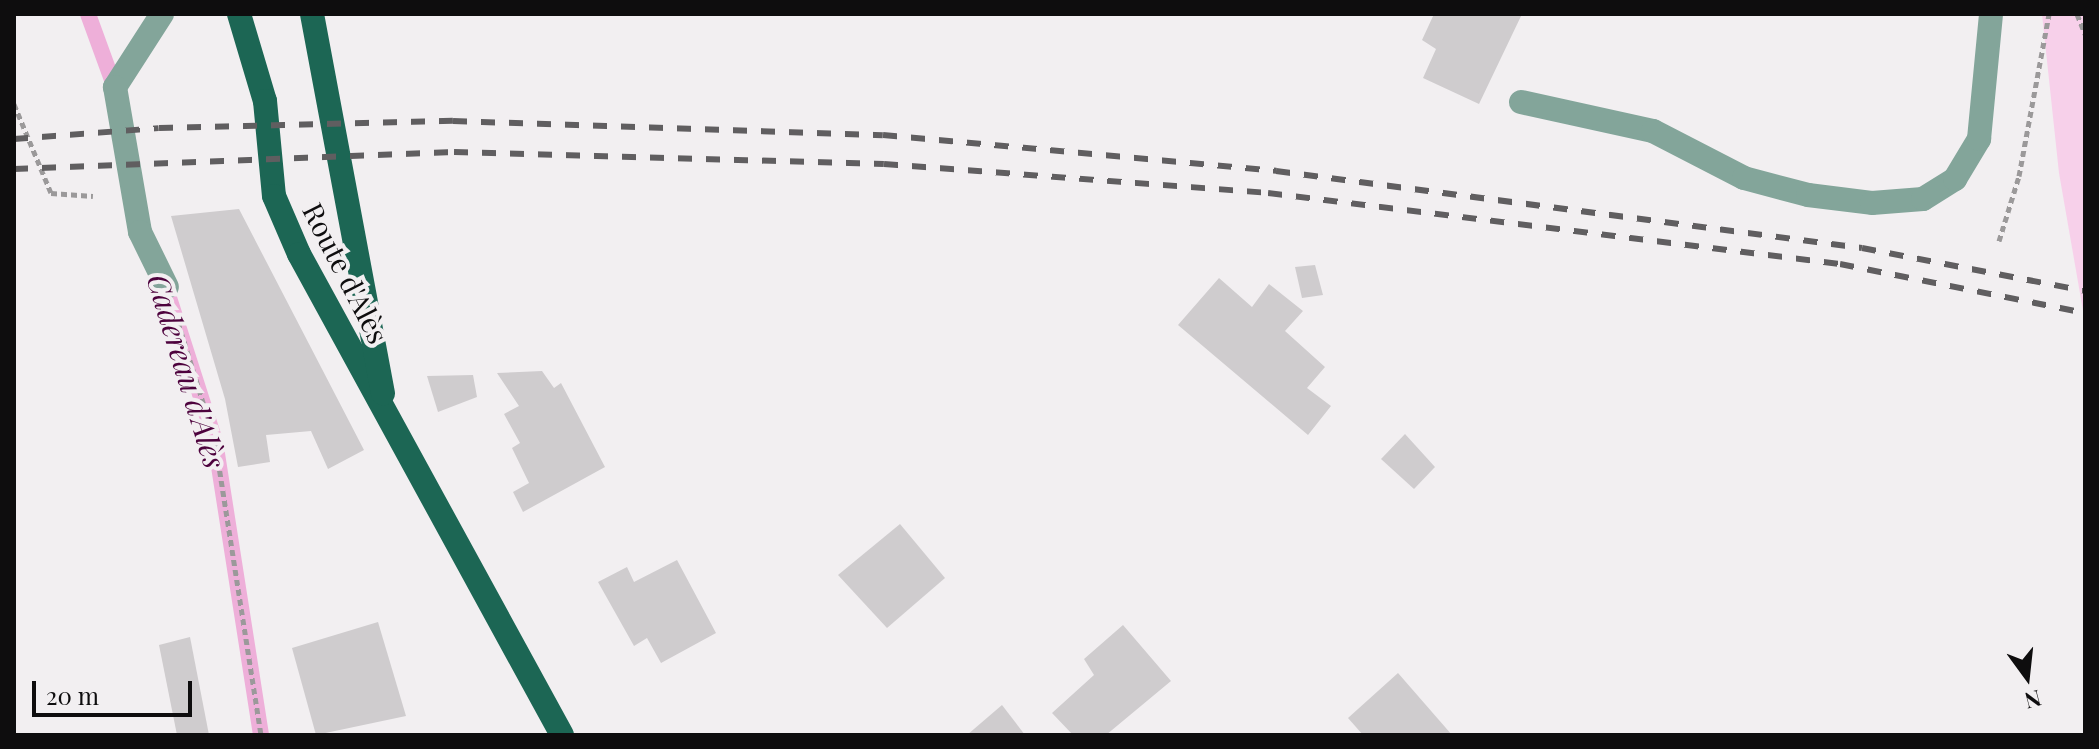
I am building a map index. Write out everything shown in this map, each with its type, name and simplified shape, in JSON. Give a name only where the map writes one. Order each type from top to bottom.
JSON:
[{"type":"main road","name":"Route d'Alès","points":[[239,14],[265,101],[274,196],[387,415],[562,735]]},
{"type":"main road","name":"Route d'Alès","points":[[312,14],[387,415]]},
{"type":"street","points":[[162,14],[115,87],[140,232],[167,287]]},
{"type":"street","points":[[1521,102],[1653,131],[1744,178],[1808,195],[1872,203],[1923,199],[1955,179],[1979,139],[1991,14]]},
{"type":"path","points":[[1999,241],[2019,176],[2049,14]]},
{"type":"path","points":[[2077,14],[2085,34]]},
{"type":"path","points":[[14,104],[51,193],[134,198]]},
{"type":"path","points":[[167,287],[215,441],[261,735]]},
{"type":"shaded area","points":[[2042,14],[2085,14],[2085,322],[2059,173]]},
{"type":"building","points":[[1434,14],[1522,14],[1479,104],[1423,78],[1436,49],[1422,40]]},
{"type":"building","points":[[239,209],[364,450],[328,469],[311,431],[266,435],[270,462],[238,467],[225,399],[171,216]]},
{"type":"building","points":[[1315,265],[1323,295],[1302,298],[1295,267]]},
{"type":"building","points":[[1219,278],[1252,307],[1269,284],[1303,311],[1285,331],[1325,367],[1307,388],[1331,406],[1308,435],[1178,325]]},
{"type":"building","points":[[542,371],[554,388],[561,383],[605,467],[523,512],[513,492],[529,483],[512,448],[520,443],[504,414],[519,406],[497,373]]},
{"type":"building","points":[[473,375],[477,397],[438,412],[427,376]]},
{"type":"building","points":[[1405,434],[1435,467],[1414,489],[1381,459]]},
{"type":"building","points":[[900,524],[945,578],[887,628],[838,575]]},
{"type":"building","points":[[677,560],[716,633],[661,663],[647,638],[634,646],[598,582],[627,567],[634,582]]},
{"type":"building","points":[[378,622],[406,716],[316,735],[292,648]]},
{"type":"building","points":[[1123,625],[1171,681],[1106,735],[1073,735],[1052,713],[1094,675],[1084,659]]},
{"type":"building","points":[[190,637],[209,735],[177,735],[159,645]]},
{"type":"building","points":[[1398,673],[1452,735],[1363,735],[1348,718]]},
{"type":"building","points":[[1002,705],[1025,735],[967,735]]},
{"type":"waterway","name":"Cadereau d'Alès","points":[[88,14],[116,91]]},
{"type":"waterway","name":"Cadereau d'Alès","points":[[163,279],[215,441],[261,735]]},
{"type":"railway","points":[[14,139],[159,128],[453,121],[883,135],[1276,171],[1862,248],[2085,291]]},
{"type":"railway","points":[[14,169],[454,152],[884,164],[1268,193],[1840,264],[2085,313]]}]
